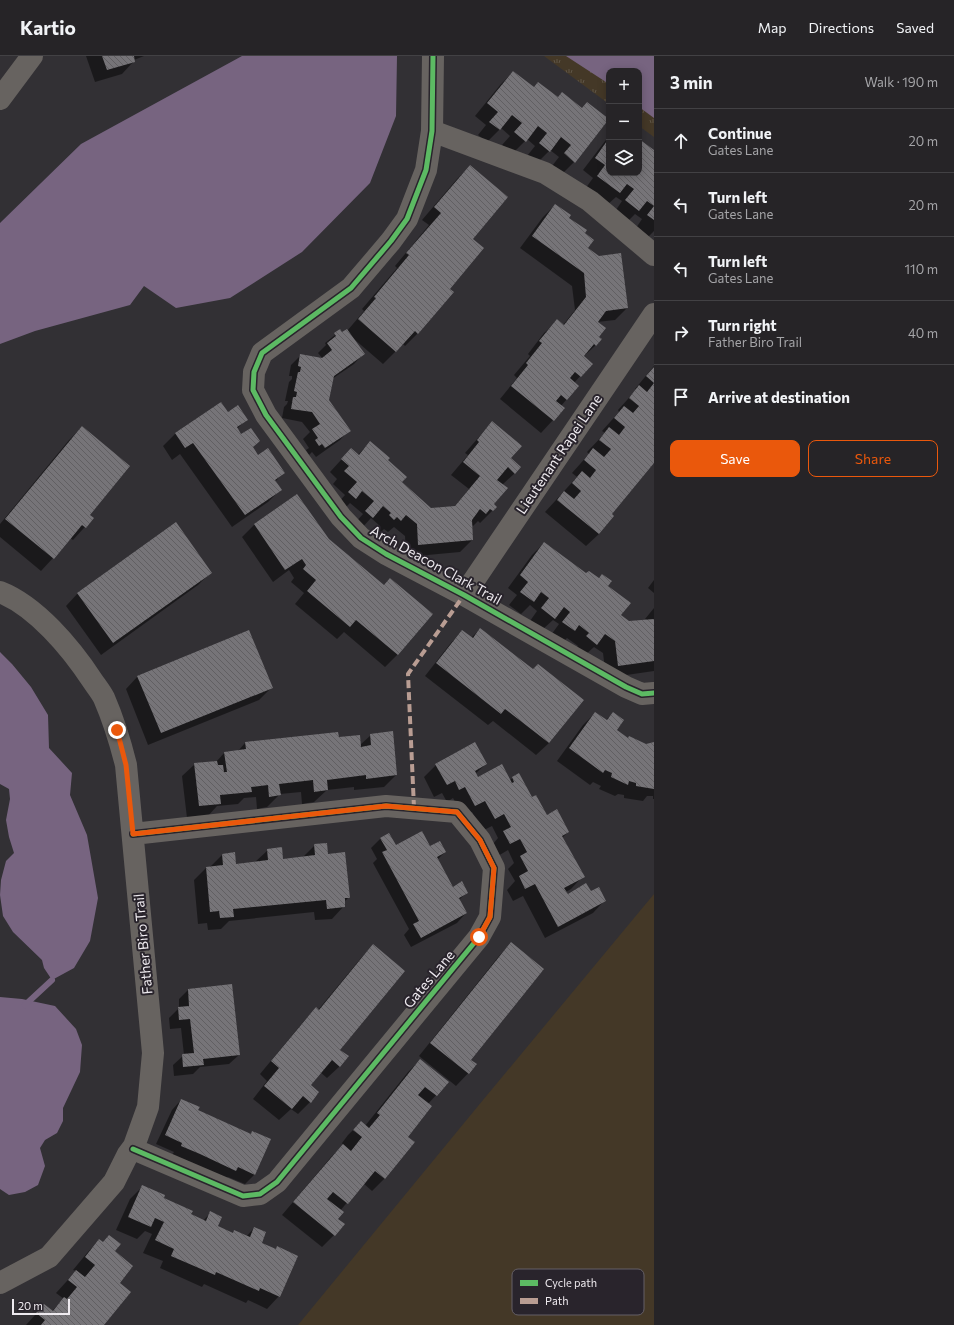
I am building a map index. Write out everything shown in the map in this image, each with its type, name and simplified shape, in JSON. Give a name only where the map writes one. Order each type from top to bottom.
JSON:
[{"type":"street","points":[[0,99],[32,56]]},
{"type":"street","points":[[433,56],[432,131],[545,173],[590,201],[654,256]]},
{"type":"street","name":"Arch Deacon Clark Trail","points":[[432,131],[426,170],[407,219],[391,241],[350,288],[262,353],[254,372],[253,390],[266,414],[341,517],[361,538],[386,554],[464,595],[626,688],[642,694],[654,693]]},
{"type":"street","name":"Lieutenant Rapei Lane","points":[[464,595],[654,314]]},
{"type":"street","name":"Father Biro Trail","points":[[0,592],[8,595],[40,617],[77,658],[103,696],[117,730],[126,765],[152,1053],[148,1108],[133,1149],[128,1154],[114,1182],[49,1257],[0,1283]]},
{"type":"street","name":"Gates Lane","points":[[133,834],[386,806],[457,812],[480,840],[494,868],[490,917],[479,937],[278,1182],[260,1194],[243,1196],[133,1149]]},
{"type":"green space","points":[[544,56],[654,56],[654,137],[642,128],[642,68],[606,68],[606,102]]},
{"type":"green space","points":[[654,894],[654,1325],[298,1325]]},
{"type":"shaded area","points":[[242,56],[397,56],[396,116],[370,183],[302,252],[230,298],[176,308],[144,286],[130,305],[35,331],[0,344],[0,223],[81,144]]},
{"type":"shaded area","points":[[566,56],[654,56],[654,118],[642,109],[642,68],[606,68],[606,82]]},
{"type":"shaded area","points":[[0,652],[31,687],[48,715],[49,748],[72,773],[70,795],[87,835],[98,898],[90,941],[74,968],[52,980],[44,968],[42,960],[13,932],[3,916],[0,895],[1,880],[6,861],[14,853],[6,820],[10,799],[9,789],[0,784]]},
{"type":"shaded area","points":[[0,997],[22,999],[55,1006],[76,1029],[82,1045],[80,1072],[63,1108],[63,1121],[57,1133],[45,1140],[40,1148],[45,1166],[38,1185],[25,1192],[9,1195],[0,1189]]},
{"type":"building","points":[[102,56],[134,56],[135,62],[107,70]]},
{"type":"building","points":[[513,71],[534,87],[538,82],[558,97],[562,92],[582,108],[587,102],[606,117],[606,123],[575,163],[564,153],[571,145],[561,137],[550,152],[539,143],[547,133],[538,126],[526,142],[514,132],[522,123],[512,115],[500,130],[489,122],[498,112],[487,103]]},
{"type":"building","points":[[642,141],[654,150],[654,206],[647,201],[639,211],[625,200],[634,189],[627,184],[620,193],[597,176],[605,165],[595,158],[606,142],[606,176],[642,176]]},
{"type":"building","points":[[470,165],[508,197],[473,239],[484,248],[450,289],[454,292],[418,334],[415,331],[396,352],[358,319],[409,255],[406,253],[441,213],[434,207]]},
{"type":"building","points":[[555,204],[571,215],[569,218],[587,230],[585,233],[594,240],[588,248],[599,256],[621,253],[628,308],[606,311],[598,322],[606,328],[599,337],[602,339],[596,346],[594,344],[584,356],[593,364],[581,377],[575,372],[570,378],[579,386],[567,400],[561,395],[556,401],[565,408],[554,421],[511,386],[528,365],[526,363],[542,343],[539,341],[557,319],[564,325],[586,297],[584,273],[532,236]]},
{"type":"building","points":[[654,206],[654,220],[647,215]]},
{"type":"building","points":[[340,329],[342,332],[347,329],[365,354],[334,376],[329,400],[351,431],[325,448],[322,444],[319,446],[315,440],[318,438],[312,429],[320,424],[312,412],[291,409],[293,397],[296,397],[297,392],[294,391],[298,372],[300,372],[301,367],[298,366],[300,354],[322,358],[332,350],[327,343],[336,336],[334,333]]},
{"type":"building","points":[[654,367],[654,383],[646,376]]},
{"type":"building","points":[[654,383],[654,463],[612,514],[614,516],[599,534],[557,500],[564,491],[574,499],[581,491],[572,483],[582,471],[590,478],[596,470],[584,460],[593,448],[604,457],[611,449],[599,440],[609,427],[619,435],[625,427],[614,418],[624,406],[633,413],[639,406],[629,398],[639,385],[647,392]]},
{"type":"building","points":[[221,402],[228,412],[238,405],[248,420],[237,427],[241,434],[251,428],[260,441],[253,447],[258,455],[268,448],[285,473],[275,480],[282,490],[245,515],[193,443],[185,448],[175,433]]},
{"type":"building","points":[[492,421],[522,446],[511,458],[521,467],[515,474],[508,467],[497,480],[508,488],[494,504],[497,507],[493,511],[490,509],[486,514],[480,509],[472,520],[473,540],[418,545],[417,524],[406,515],[401,521],[397,517],[394,520],[389,515],[391,513],[383,506],[373,518],[365,511],[374,501],[362,491],[356,499],[348,492],[357,482],[344,471],[349,466],[341,459],[351,448],[359,455],[370,441],[390,458],[388,460],[407,477],[402,482],[431,508],[455,506],[480,476],[463,462],[479,442],[477,440]]},
{"type":"building","points":[[82,426],[130,466],[90,515],[94,518],[86,528],[82,525],[54,559],[5,519]]},
{"type":"building","points":[[297,494],[329,539],[384,585],[390,578],[433,614],[398,655],[356,620],[350,627],[307,591],[316,580],[303,569],[306,565],[302,559],[285,570],[254,524]]},
{"type":"building","points":[[176,522],[212,573],[113,643],[77,593]]},
{"type":"building","points":[[544,542],[586,573],[589,571],[599,578],[602,574],[612,581],[608,586],[631,603],[621,615],[629,621],[654,619],[654,661],[618,666],[615,641],[605,634],[597,645],[586,636],[589,633],[579,625],[575,631],[562,622],[570,612],[564,607],[555,619],[541,608],[549,598],[541,592],[534,602],[520,592],[528,582],[520,575]]},
{"type":"building","points":[[480,628],[533,669],[538,664],[584,700],[549,743],[505,709],[501,714],[436,663],[462,630],[473,638]]},
{"type":"building","points":[[249,630],[273,688],[161,733],[137,676]]},
{"type":"building","points":[[595,712],[607,720],[613,712],[624,720],[617,730],[628,738],[629,736],[646,744],[654,742],[654,789],[636,786],[636,783],[629,781],[628,785],[611,777],[612,773],[605,770],[603,773],[569,748]]},
{"type":"building","points":[[393,731],[397,775],[366,779],[366,775],[327,780],[328,790],[314,792],[313,780],[279,784],[281,795],[269,797],[268,785],[251,787],[252,792],[220,795],[221,804],[199,806],[194,763],[217,761],[218,765],[223,765],[224,772],[227,772],[224,752],[246,749],[245,742],[338,732],[339,737],[360,735],[361,747],[371,745],[370,734]]},
{"type":"building","points":[[475,742],[487,764],[475,771],[478,777],[502,764],[512,783],[514,782],[512,777],[519,773],[532,797],[536,795],[547,815],[557,809],[569,832],[562,836],[585,877],[564,888],[568,894],[586,883],[591,891],[599,887],[606,901],[558,927],[535,884],[525,889],[519,876],[528,871],[520,856],[527,852],[520,839],[510,844],[503,831],[511,827],[504,814],[495,819],[485,801],[475,806],[465,787],[459,790],[455,781],[447,785],[435,764]]},
{"type":"building","points":[[422,831],[430,846],[440,841],[446,852],[437,857],[453,887],[462,881],[468,893],[459,898],[467,913],[421,938],[413,924],[419,921],[382,852],[387,850],[380,838],[389,833],[396,845]]},
{"type":"building","points":[[327,843],[328,854],[345,852],[350,898],[345,898],[345,907],[327,909],[326,900],[233,909],[234,917],[220,918],[219,911],[210,912],[206,867],[223,865],[222,854],[235,852],[236,864],[268,860],[267,849],[282,847],[283,859],[315,855],[314,844]]},
{"type":"building","points":[[511,942],[544,969],[471,1060],[477,1064],[469,1074],[430,1043]]},
{"type":"building","points":[[373,944],[405,971],[340,1050],[349,1056],[340,1067],[332,1060],[311,1085],[319,1092],[311,1103],[303,1096],[292,1109],[264,1086],[279,1068],[271,1061],[316,1007],[319,1010]]},
{"type":"building","points":[[232,984],[240,1055],[203,1059],[204,1065],[183,1067],[182,1054],[194,1053],[190,1019],[179,1020],[178,1007],[189,1006],[188,989]]},
{"type":"building","points":[[420,1059],[449,1082],[437,1096],[425,1087],[418,1095],[432,1106],[408,1137],[415,1142],[385,1179],[375,1171],[348,1204],[333,1192],[327,1199],[344,1212],[338,1219],[345,1224],[335,1236],[293,1202],[343,1144],[351,1151],[362,1137],[353,1130],[361,1121],[369,1128],[380,1115],[377,1113]]},
{"type":"building","points":[[181,1099],[200,1107],[198,1110],[251,1134],[252,1131],[271,1139],[255,1175],[238,1167],[236,1171],[181,1146],[182,1143],[165,1135]]},
{"type":"building","points":[[142,1185],[165,1195],[164,1198],[193,1211],[191,1214],[206,1221],[210,1211],[222,1217],[218,1226],[233,1233],[234,1230],[250,1237],[254,1227],[266,1232],[262,1243],[276,1249],[277,1246],[298,1256],[280,1297],[260,1288],[259,1291],[216,1272],[215,1275],[171,1256],[174,1249],[155,1240],[164,1222],[155,1218],[151,1227],[128,1217]]},
{"type":"building","points":[[109,1235],[121,1244],[115,1251],[133,1266],[120,1283],[131,1292],[104,1325],[41,1325],[45,1320],[36,1313],[44,1304],[53,1311],[64,1297],[67,1299],[77,1287],[68,1280],[76,1270],[85,1277],[95,1265],[85,1257],[99,1239],[103,1242]]},
{"type":"waterway","points":[[25,1005],[52,980]]},
{"type":"marked path","points":[[414,808],[408,674],[464,595]]},
{"type":"cycle path","points":[[433,56],[432,131],[426,170],[407,219],[391,241],[351,288],[262,353],[254,372],[253,390],[266,415],[341,517],[361,538],[386,554],[464,595],[626,687],[642,694],[654,693]]},
{"type":"cycle path","points":[[133,834],[386,806],[457,812],[480,840],[494,868],[490,917],[479,937],[277,1182],[260,1194],[243,1196],[133,1149]]},
{"type":"route","points":[[117,730],[126,765],[133,834],[386,806],[457,812],[480,840],[494,868],[490,917],[479,937]]}]
